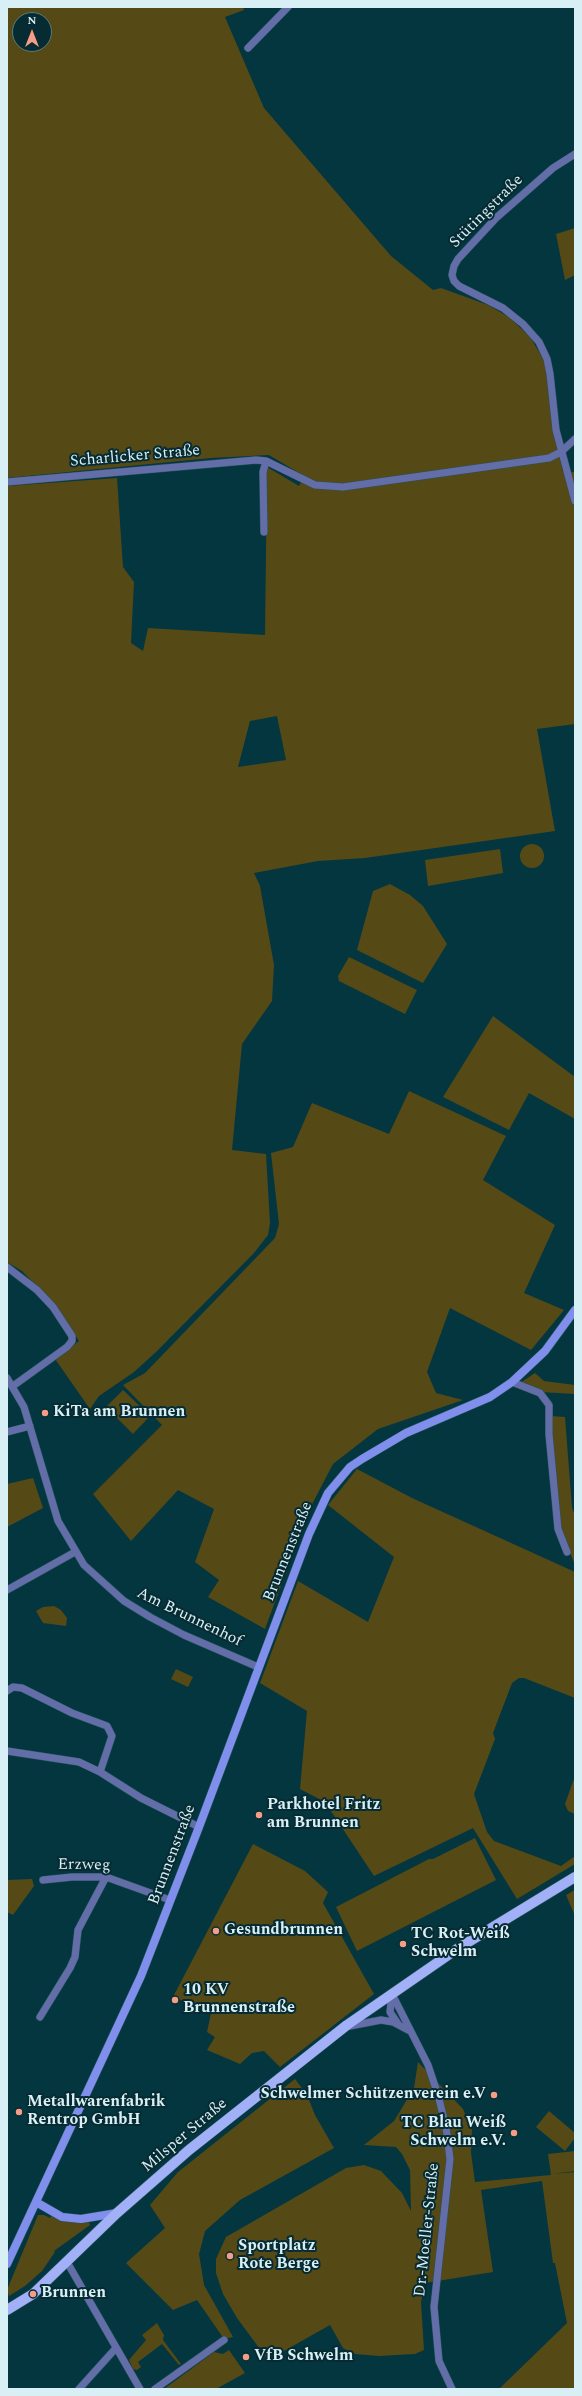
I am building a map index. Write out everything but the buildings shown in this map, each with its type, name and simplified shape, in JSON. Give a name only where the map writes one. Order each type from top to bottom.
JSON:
[{"type":"main road","name":"Brunnenstraße","points":[[7,2264],[128,2005],[199,1827],[309,1534],[328,1493],[350,1468],[362,1459],[406,1433],[490,1397],[512,1382],[545,1351],[575,1310]]},
{"type":"main road","name":"Milsper Straße","points":[[7,2310],[33,2294],[118,2213],[189,2150],[345,2027],[457,1949],[575,1877]]},
{"type":"main road","points":[[36,2202],[62,2216],[81,2219],[118,2213]]},
{"type":"street","points":[[248,48],[288,7]]},
{"type":"street","name":"Stütingstraße","points":[[561,452],[556,430],[547,359],[539,342],[523,324],[503,308],[459,286],[454,281],[452,275],[454,266],[458,259],[496,218],[553,168],[575,154]]},
{"type":"street","points":[[264,532],[263,472],[266,461],[304,482],[336,487],[549,458],[561,452],[575,439]]},
{"type":"street","points":[[561,452],[575,501]]},
{"type":"street","name":"Scharlicker Straße","points":[[7,482],[256,460],[266,461]]},
{"type":"street","points":[[7,1267],[37,1290],[53,1307],[72,1336],[72,1341],[68,1347],[13,1386]]},
{"type":"street","name":"Am Brunnenhof","points":[[7,1378],[24,1407],[58,1521],[75,1552],[88,1570],[124,1601],[184,1635],[258,1667]]},
{"type":"street","points":[[512,1382],[540,1393],[549,1405],[549,1434],[558,1529],[567,1552]]},
{"type":"street","points":[[7,1432],[30,1426]]},
{"type":"street","points":[[7,1590],[75,1552]]},
{"type":"street","points":[[7,1691],[13,1687],[22,1688],[72,1713],[107,1726],[112,1736],[100,1772]]},
{"type":"street","points":[[7,1751],[79,1762],[100,1772],[141,1798],[199,1827]]},
{"type":"street","points":[[40,2017],[70,1968],[75,1957],[78,1930],[106,1877]]},
{"type":"street","name":"Erzweg","points":[[43,1880],[106,1877],[170,1900]]},
{"type":"street","points":[[392,1994],[390,2012],[398,2024]]},
{"type":"street","name":"Dr.-Moeller-Straße","points":[[392,1994],[402,2011],[408,2030],[428,2065],[438,2095],[450,2159],[434,2307],[439,2361],[452,2389]]},
{"type":"street","name":"Dr.-Moeller-Straße","points":[[345,2027],[378,2020],[398,2024],[408,2030]]},
{"type":"street","points":[[67,2262],[140,2389]]},
{"type":"street","points":[[155,2389],[224,2340]]},
{"type":"street","points":[[79,2389],[116,2348]]},
{"type":"shaded area","points":[[7,7],[243,7],[244,10],[225,17],[264,108],[391,256],[433,290],[441,288],[488,305],[509,317],[530,337],[544,360],[550,389],[554,434],[563,472],[575,472],[575,724],[537,729],[555,831],[365,858],[318,861],[254,873],[260,886],[274,965],[272,1001],[242,1044],[232,1150],[266,1154],[270,1223],[268,1235],[254,1253],[156,1352],[134,1372],[99,1396],[90,1409],[55,1359],[79,1341],[54,1304],[22,1271],[7,1262],[7,486],[117,478],[123,567],[134,582],[131,643],[143,651],[148,628],[265,635],[267,467],[299,486],[304,476],[269,455],[211,458],[7,478]],"holes":[[[277,716],[286,760],[238,767],[250,721]]]},
{"type":"shaded area","points":[[575,228],[575,275],[565,280],[556,234]]},
{"type":"shaded area","points":[[527,844],[537,844],[544,851],[544,861],[537,868],[527,868],[520,861],[520,851]]},
{"type":"shaded area","points":[[500,849],[503,873],[428,886],[425,860]]},
{"type":"shaded area","points":[[390,884],[410,895],[423,906],[447,944],[423,983],[357,950],[373,891]]},
{"type":"shaded area","points":[[349,957],[417,990],[405,1014],[339,981],[338,976]]},
{"type":"shaded area","points":[[493,1016],[575,1077],[575,1119],[529,1093],[509,1130],[443,1097]]},
{"type":"shaded area","points":[[409,1091],[506,1136],[483,1180],[555,1225],[524,1293],[564,1310],[531,1350],[450,1308],[427,1372],[436,1393],[463,1400],[378,1429],[333,1464],[308,1512],[265,1629],[208,1597],[219,1580],[195,1562],[214,1509],[178,1490],[131,1541],[93,1494],[162,1425],[123,1385],[145,1373],[275,1238],[279,1224],[271,1153],[293,1147],[312,1103],[389,1134]]},
{"type":"shaded area","points":[[535,1373],[544,1381],[575,1385],[575,1394],[540,1392],[520,1383]]},
{"type":"shaded area","points":[[123,1390],[150,1416],[133,1434],[106,1407]]},
{"type":"shaded area","points":[[550,1416],[565,1417],[572,1508],[575,1515],[575,1565],[561,1530]]},
{"type":"shaded area","points":[[357,1469],[412,1498],[575,1572],[575,1698],[524,1678],[519,1678],[512,1683],[493,1733],[495,1739],[474,1794],[487,1832],[494,1841],[561,1866],[575,1856],[575,1864],[517,1899],[473,1828],[374,1876],[325,1802],[300,1789],[307,1711],[260,1683],[298,1581],[368,1622],[394,1557],[328,1505]]},
{"type":"shaded area","points":[[33,1478],[43,1508],[7,1527],[7,1484]]},
{"type":"shaded area","points":[[54,1606],[61,1610],[67,1618],[66,1626],[43,1623],[36,1611],[43,1607]]},
{"type":"shaded area","points":[[176,1669],[193,1677],[188,1687],[171,1679]]},
{"type":"shaded area","points":[[575,1776],[575,1814],[568,1811],[565,1804]]},
{"type":"shaded area","points":[[475,1838],[496,1880],[357,1951],[336,1907],[429,1859],[433,1859]]},
{"type":"shaded area","points":[[253,1844],[305,1871],[328,1892],[323,1903],[374,1994],[280,2067],[264,2051],[252,2053],[240,2064],[207,2050],[215,2037],[207,2032],[211,2013],[173,1997]]},
{"type":"shaded area","points":[[32,1879],[34,1886],[13,1915],[7,1912],[7,1880]]},
{"type":"shaded area","points":[[575,1890],[575,1916],[566,1895]]},
{"type":"shaded area","points":[[418,2062],[463,2109],[472,2130],[471,2153],[475,2182],[551,2175],[548,2154],[575,2151],[575,2171],[552,2174],[575,2172],[575,2389],[499,2389],[567,2323],[555,2263],[553,2263],[542,2181],[481,2190],[493,2272],[425,2283],[421,2302],[424,2350],[415,2354],[379,2356],[355,2354],[343,2348],[330,2325],[268,2360],[237,2318],[223,2294],[216,2273],[216,2259],[226,2237],[346,2168],[364,2165],[381,2171],[402,2193],[411,2211],[410,2170],[402,2154],[396,2147],[364,2145],[394,2121],[414,2088]]},
{"type":"shaded area","points":[[295,2079],[307,2095],[315,2115],[334,2148],[240,2200],[205,2231],[199,2254],[204,2285],[233,2337],[224,2339],[197,2300],[173,2310],[126,2263],[165,2228],[150,2205],[178,2172]]},
{"type":"shaded area","points":[[549,2111],[575,2133],[575,2138],[565,2151],[536,2127]]},
{"type":"shaded area","points":[[38,2215],[44,2215],[50,2218],[51,2216],[68,2222],[89,2222],[90,2225],[54,2251],[55,2252],[42,2271],[25,2286],[9,2296],[7,2290]]},
{"type":"shaded area","points":[[157,2323],[164,2335],[163,2340],[181,2364],[179,2365],[162,2344],[138,2362],[141,2367],[137,2370],[133,2369],[129,2360],[146,2340],[142,2335]]},
{"type":"shaded area","points":[[229,2350],[245,2373],[216,2389],[164,2389],[214,2352],[223,2354]]},
{"type":"place","name":"KiTa am Brunnen","points":[[45,1413]]},
{"type":"place","name":"Parkhotel Fritz am Brunnen","points":[[259,1815]]},
{"type":"place","name":"Gesundbrunnen","points":[[216,1931]]},
{"type":"place","name":"TC Rot-Weiß Schwelm","points":[[403,1944]]},
{"type":"place","name":"10 KV Brunnenstraße","points":[[175,2000]]},
{"type":"place","name":"Schwelmer Schützenverein e.V","points":[[494,2095]]},
{"type":"place","name":"Metallwarenfabrik Rentrop GmbH","points":[[19,2112]]},
{"type":"place","name":"TC Blau Weiß Schwelm e.V.","points":[[514,2133]]},
{"type":"place","name":"Sportplatz Rote Berge","points":[[230,2256]]},
{"type":"place","name":"Brunnen","points":[[33,2294]]},
{"type":"place","name":"VfB Schwelm","points":[[246,2357]]}]
